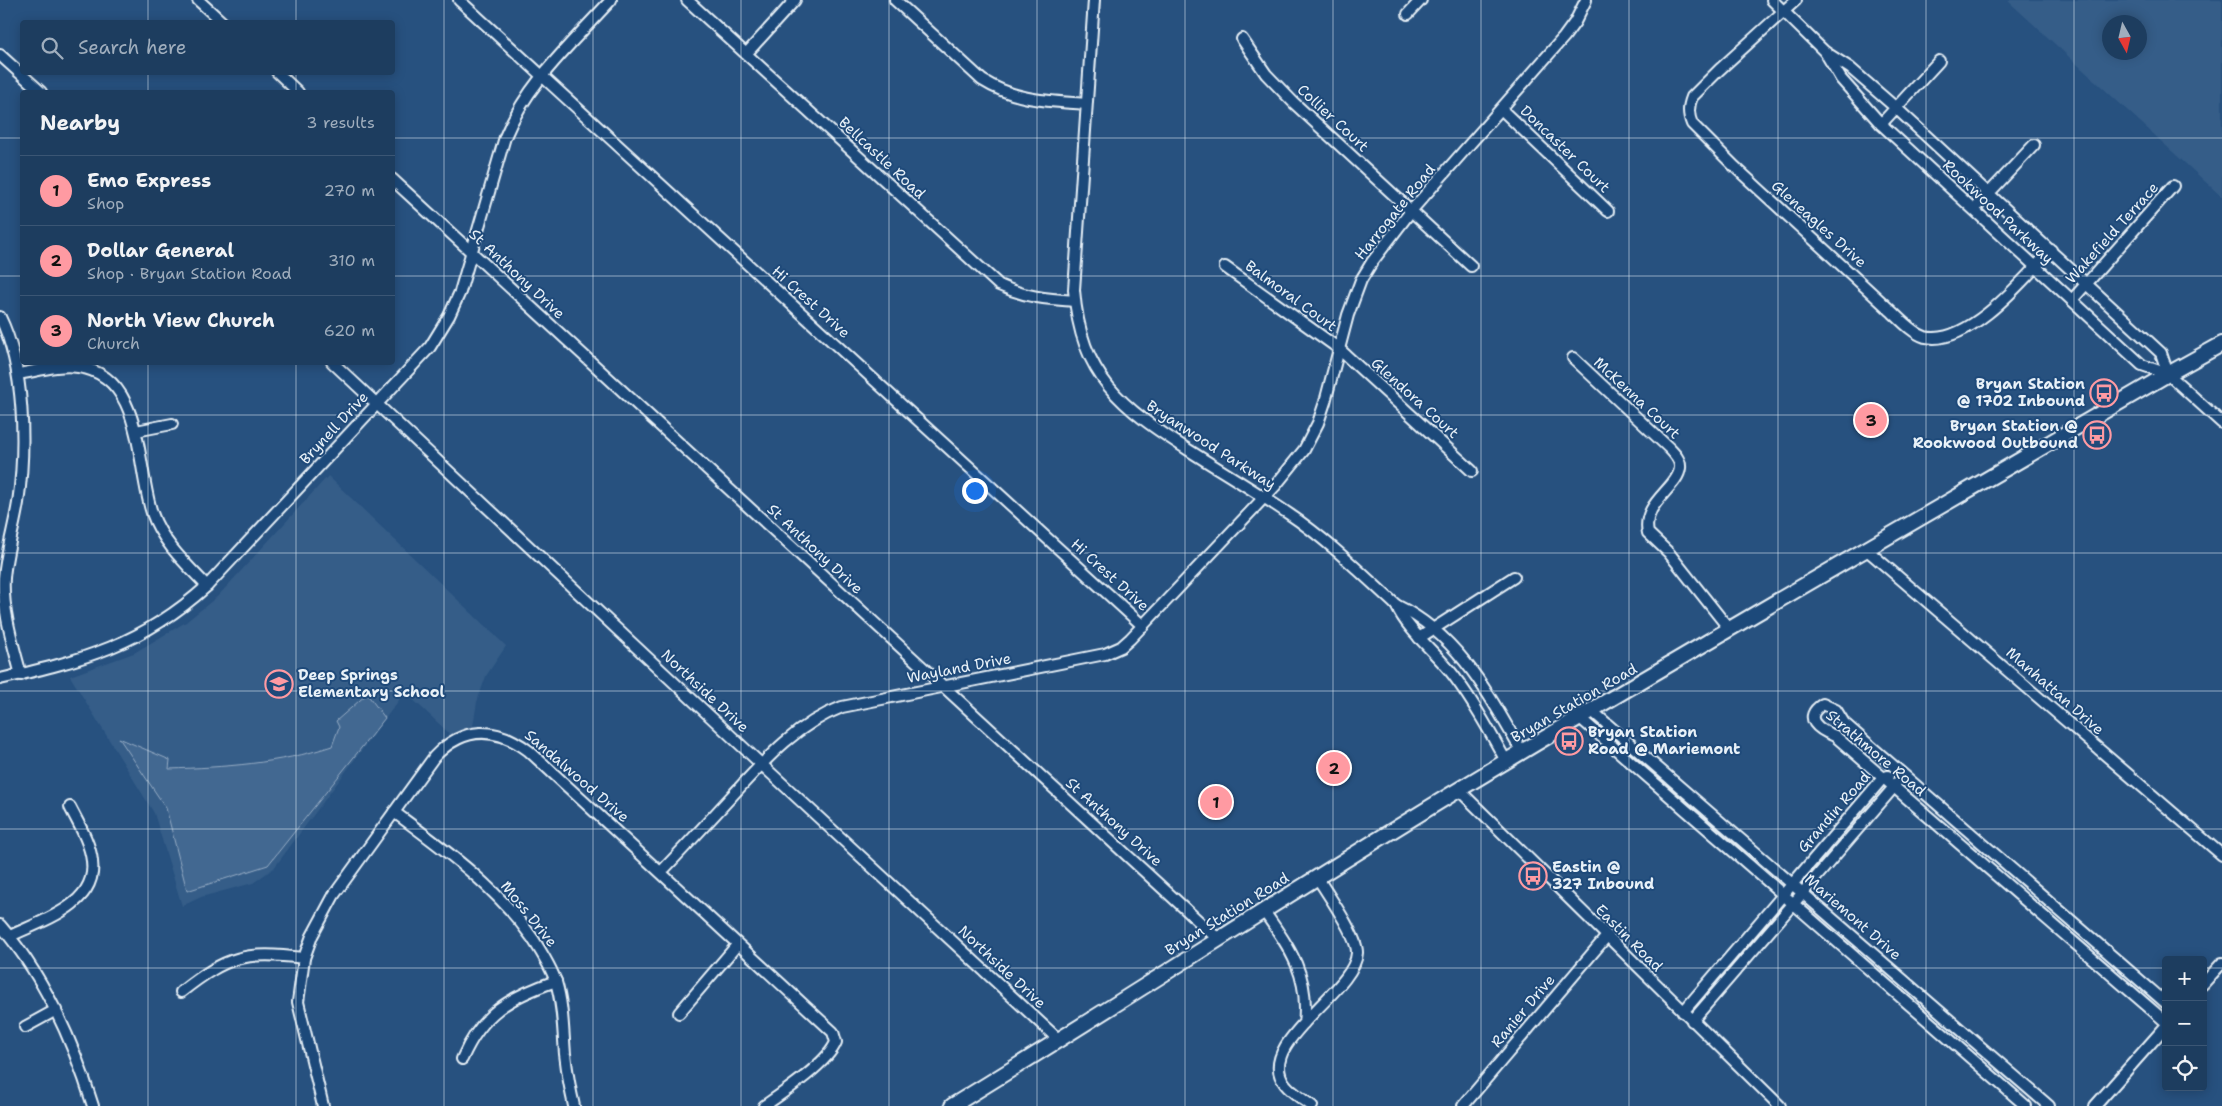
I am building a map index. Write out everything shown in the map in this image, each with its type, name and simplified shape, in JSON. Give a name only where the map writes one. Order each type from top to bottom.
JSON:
[{"type":"main road","name":"Bryan Station Road","points":[[952,1106],[1060,1040],[1263,910],[1506,761],[2222,344]]},
{"type":"street","points":[[198,0],[220,20]]},
{"type":"street","name":"Hi Crest Drive","points":[[459,0],[1144,626]]},
{"type":"street","name":"Brynell Drive","points":[[0,680],[79,660],[118,646],[162,622],[207,586],[430,346],[440,332],[460,292],[504,137],[520,105],[542,76],[611,0]]},
{"type":"street","name":"Bellcastle Road","points":[[688,0],[999,285],[1035,298],[1075,301]]},
{"type":"street","points":[[746,54],[795,0]]},
{"type":"street","points":[[895,0],[982,80],[991,86],[1016,97],[1086,104]]},
{"type":"street","name":"Bryanwood Parkway","points":[[1094,0],[1075,301],[1084,343],[1100,376],[1112,393],[1146,423],[1264,497],[1309,528],[1396,605],[1435,628],[1457,650],[1484,686],[1522,752]]},
{"type":"street","points":[[1408,14],[1421,0]]},
{"type":"street","name":"Harrogate Road","points":[[1264,497],[1297,460],[1311,438],[1325,402],[1348,315],[1361,280],[1381,249],[1411,211],[1502,110],[1564,37],[1575,22],[1586,0]]},
{"type":"street","name":"Rookwood Parkway","points":[[1772,0],[1825,52],[1850,68],[1896,108],[2161,353],[2168,374]]},
{"type":"street","points":[[1782,11],[1796,0]]},
{"type":"street","name":"Gleneagles Drive","points":[[1782,11],[1719,70],[1690,102],[1689,117],[1692,124],[1729,161],[1910,328],[1925,337],[1945,336],[1972,324],[1992,310],[2051,250]]},
{"type":"street","name":"Collier Court","points":[[1242,39],[1253,58],[1278,87],[1471,266]]},
{"type":"street","name":"Rookwood Parkway","points":[[1825,52],[1841,79],[1881,124],[2142,366],[2168,374],[2222,423]]},
{"type":"street","points":[[0,54],[20,73]]},
{"type":"street","points":[[1881,124],[1939,61]]},
{"type":"street","points":[[23,75],[39,90]]},
{"type":"street","points":[[280,75],[296,90]]},
{"type":"street","name":"Doncaster Court","points":[[1502,110],[1608,211]]},
{"type":"street","points":[[1974,209],[2034,145]]},
{"type":"street","name":"St Anthony Drive","points":[[395,182],[1218,939]]},
{"type":"street","name":"Wakefield Terrace","points":[[2072,300],[2173,186]]},
{"type":"street","name":"Balmoral Court","points":[[1225,267],[1338,348]]},
{"type":"street","points":[[0,317],[14,355],[18,374],[22,445],[18,502],[4,579],[9,625],[20,675]]},
{"type":"street","name":"Glendora Court","points":[[1338,348],[1472,471]]},
{"type":"street","name":"McKenna Court","points":[[1573,358],[1669,448],[1679,461],[1680,467],[1676,477],[1651,512],[1648,520],[1648,533],[1669,553],[1730,630]]},
{"type":"street","name":"Northside Drive","points":[[335,365],[761,764],[1060,1040]]},
{"type":"street","points":[[18,374],[76,366],[91,369],[102,375],[119,391],[131,413],[147,494],[158,527],[172,549],[207,586]]},
{"type":"street","points":[[136,431],[172,424]]},
{"type":"street","name":"Wayland Drive","points":[[662,872],[761,764],[796,732],[827,713],[842,707],[1105,654],[1121,647],[1144,626],[1264,497]]},
{"type":"street","name":"Manhattan Drive","points":[[1867,550],[2222,855]]},
{"type":"street","points":[[1419,638],[1514,578]]},
{"type":"street","name":"Bryanwood Parkway","points":[[1396,605],[1402,617],[1419,638],[1441,660],[1469,696],[1506,761]]},
{"type":"street","name":"Strathmore Road","points":[[2162,1019],[1835,736],[1819,729],[1813,722],[1813,714],[1816,708],[1823,704],[1836,710],[1844,723],[1899,772],[2164,1001]]},
{"type":"street","name":"Mariemont Drive","points":[[1586,715],[1792,884],[2049,1106]]},
{"type":"street","name":"Mariemont Drive","points":[[1586,715],[1782,896],[2026,1106]]},
{"type":"street","name":"Sandalwood Drive","points":[[323,1106],[298,1002],[304,958],[312,936],[325,909],[394,812],[443,748],[464,736],[479,733],[493,733],[507,737],[529,750],[833,1032],[836,1042],[827,1055],[764,1106]]},
{"type":"street","name":"Grandin Road","points":[[1683,1012],[1883,778],[1899,772]]},
{"type":"street","name":"Grandin Road","points":[[1692,1021],[1894,787],[1899,772]]},
{"type":"street","name":"Eastin Road","points":[[1458,790],[1780,1106]]},
{"type":"street","points":[[10,936],[74,903],[89,885],[92,874],[92,860],[89,847],[70,807]]},
{"type":"street","name":"Moss Drive","points":[[394,812],[468,869],[496,894],[548,963],[556,982],[562,1014],[565,1055],[574,1106]]},
{"type":"street","points":[[1312,1106],[1285,1084],[1279,1070],[1282,1054],[1304,1023],[1352,969],[1357,954],[1353,936],[1317,877]]},
{"type":"street","points":[[1263,910],[1292,955],[1302,977],[1305,999],[1304,1023]]},
{"type":"street","points":[[0,925],[10,936],[56,1010],[78,1057],[93,1106]]},
{"type":"street","name":"Ranier Drive","points":[[1463,1106],[1606,936]]},
{"type":"street","points":[[679,1013],[738,945]]},
{"type":"street","points":[[181,992],[213,968],[239,957],[275,955],[304,958]]},
{"type":"street","points":[[2207,980],[2222,963]]},
{"type":"street","points":[[462,1059],[474,1034],[495,1010],[511,999],[556,982]]},
{"type":"street","points":[[25,1027],[56,1010]]},
{"type":"street","points":[[1950,1042],[1961,1030]]},
{"type":"street","points":[[2095,1106],[2162,1031]]},
{"type":"shaded area","points":[[2007,0],[2222,0],[2222,197]]},
{"type":"shaded area","name":"Deep Springs Elementary School","points":[[328,476],[506,646],[486,676],[477,702],[473,726],[451,735],[405,692],[274,868],[253,883],[201,897],[182,906],[154,813],[70,676],[134,653],[186,622],[218,596]]},
{"type":"shaded area","points":[[367,694],[385,718],[268,865],[187,891],[166,808],[119,738],[170,760],[169,769],[231,766],[271,761],[332,746],[339,727],[336,721]]},
{"type":"place","name":"Bryan Station @ 1702 Inbound","points":[[2104,393]]},
{"type":"place","name":"North View Church","points":[[1871,420]]},
{"type":"place","name":"Bryan Station @ Rookwood Outbound","points":[[2097,435]]},
{"type":"place","name":"Deep Springs Elementary School","points":[[279,684]]},
{"type":"place","name":"Bryan Station Road @ Mariemont","points":[[1569,741]]},
{"type":"place","name":"Dollar General","points":[[1334,768]]},
{"type":"place","name":"Emo Express","points":[[1216,802]]},
{"type":"place","name":"Eastin @ 327 Inbound","points":[[1533,876]]}]
